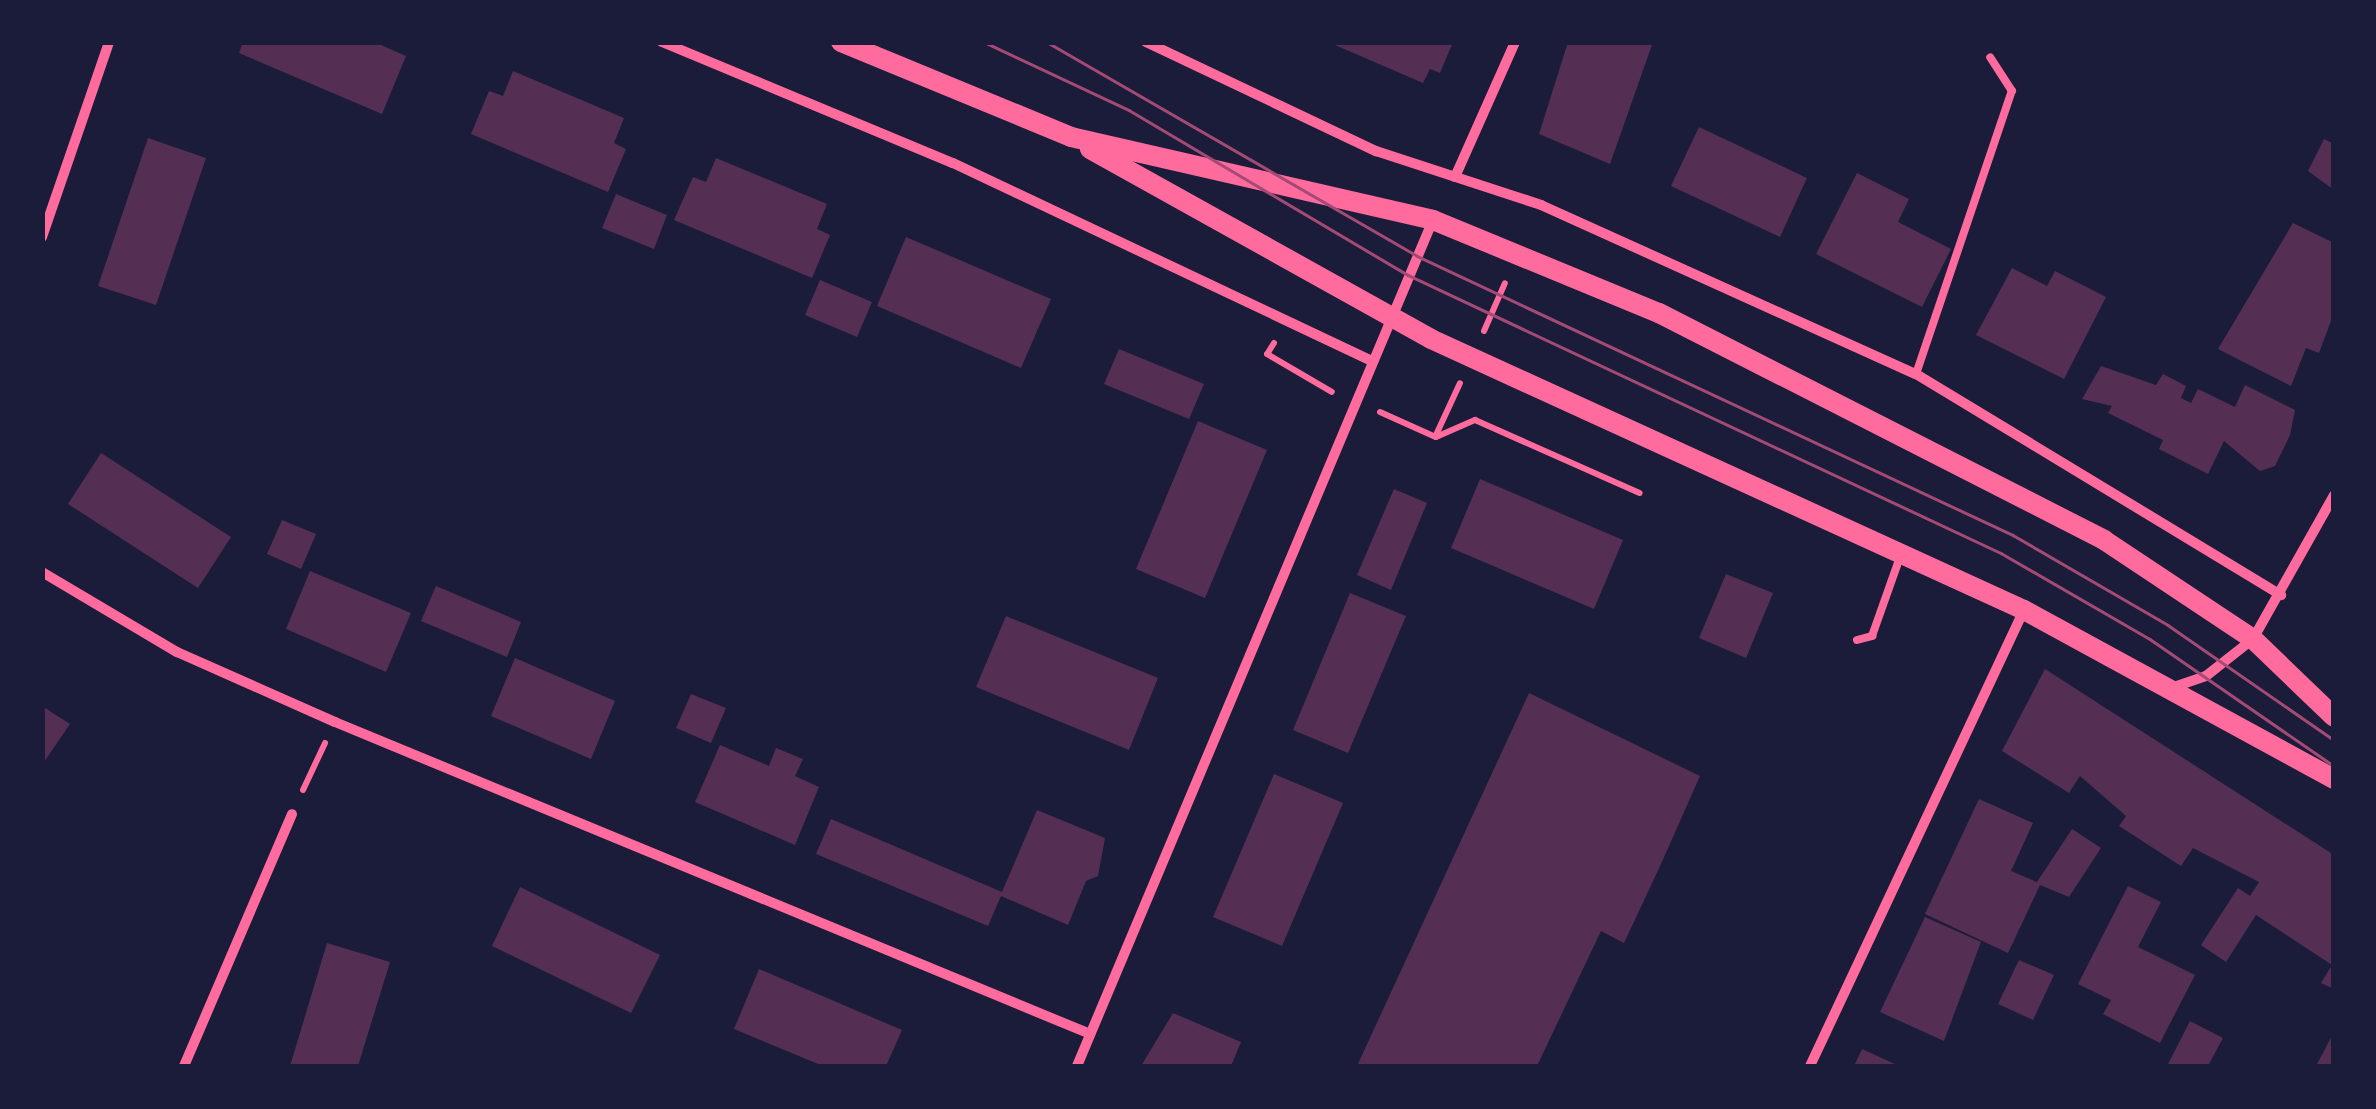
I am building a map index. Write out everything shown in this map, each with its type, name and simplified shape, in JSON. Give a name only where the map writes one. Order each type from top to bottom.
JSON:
[{"type":"main road","points":[[840,42],[1072,137],[1390,318],[2024,610],[2334,778]]},
{"type":"main road","points":[[1072,137],[1433,220],[1520,253],[1974,470],[2104,540],[2253,639],[2334,717]]},
{"type":"street","points":[[42,237],[109,42]]},
{"type":"street","points":[[662,42],[952,163],[1372,361]]},
{"type":"street","points":[[1146,42],[1376,151],[1455,176],[1672,260],[1916,374],[2281,595]]},
{"type":"street","points":[[1455,176],[1515,42]]},
{"type":"street","points":[[1077,1066],[1433,220]]},
{"type":"street","points":[[2166,690],[2206,676],[2253,639],[2334,496]]},
{"type":"street","points":[[42,572],[177,652],[335,722],[1090,1034]]},
{"type":"street","points":[[1810,1066],[2024,610]]},
{"type":"street","points":[[184,1066],[292,814]]},
{"type":"lane","points":[[1916,374],[2012,91],[1990,57]]},
{"type":"lane","points":[[1856,640],[1872,636],[1901,553]]},
{"type":"path","points":[[1436,436],[1520,253]]},
{"type":"path","points":[[292,814],[335,722]]},
{"type":"building","points":[[243,42],[374,42],[406,56],[382,114],[239,53]]},
{"type":"building","points":[[1328,42],[1453,42],[1440,73],[1430,69],[1423,83]]},
{"type":"building","points":[[1568,42],[1653,42],[1610,164],[1539,134]]},
{"type":"building","points":[[513,71],[624,118],[614,143],[626,149],[608,192],[471,134],[489,91],[503,96]]},
{"type":"building","points":[[1699,127],[1807,178],[1780,237],[1671,186]]},
{"type":"building","points":[[148,138],[206,158],[156,305],[98,286]]},
{"type":"building","points":[[2324,139],[2334,144],[2334,190],[2308,171]]},
{"type":"building","points":[[716,158],[827,204],[817,229],[830,235],[812,278],[674,220],[693,177],[706,182]]},
{"type":"building","points":[[1857,173],[1909,199],[1898,222],[1951,249],[1922,307],[1816,254]]},
{"type":"building","points":[[616,194],[667,215],[654,249],[602,228]]},
{"type":"building","points":[[2293,223],[2334,243],[2334,313],[2319,353],[2306,348],[2291,386],[2218,349]]},
{"type":"building","points":[[906,237],[1051,299],[1021,368],[877,306]]},
{"type":"building","points":[[2012,268],[2047,286],[2055,271],[2106,297],[2064,379],[1976,335]]},
{"type":"building","points":[[820,280],[872,302],[857,337],[805,315]]},
{"type":"building","points":[[1119,349],[1204,384],[1189,419],[1104,384]]},
{"type":"building","points":[[2101,366],[2156,385],[2163,374],[2186,386],[2181,398],[2191,403],[2198,389],[2235,407],[2245,385],[2295,410],[2290,435],[2275,466],[2260,471],[2224,441],[2208,474],[2159,449],[2163,440],[2108,413],[2112,406],[2082,399]]},
{"type":"building","points":[[1198,421],[1267,450],[1205,598],[1136,569]]},
{"type":"building","points":[[101,453],[231,537],[198,588],[68,504]]},
{"type":"building","points":[[1480,479],[1623,540],[1594,609],[1451,548]]},
{"type":"building","points":[[1394,489],[1427,503],[1391,590],[1357,575]]},
{"type":"building","points":[[282,520],[316,534],[301,569],[267,554]]},
{"type":"building","points":[[310,571],[411,613],[386,672],[286,629]]},
{"type":"building","points":[[1726,574],[1773,593],[1746,658],[1699,638]]},
{"type":"building","points":[[436,586],[521,622],[507,657],[421,621]]},
{"type":"building","points":[[1350,593],[1406,616],[1348,753],[1293,730]]},
{"type":"building","points":[[1006,616],[1158,678],[1129,750],[976,687]]},
{"type":"building","points":[[515,658],[615,701],[591,759],[491,716]]},
{"type":"building","points":[[2045,669],[2334,855],[2334,989],[2321,983],[2332,965],[2256,915],[2226,962],[2201,945],[2238,888],[2250,896],[2259,882],[2193,848],[2181,866],[2119,826],[2126,816],[2080,776],[2069,793],[2002,751]]},
{"type":"building","points":[[1529,693],[1700,776],[1661,864],[1624,943],[1601,931],[1537,1066],[1357,1066]]},
{"type":"building","points":[[691,694],[726,708],[711,743],[676,728]]},
{"type":"building","points":[[42,706],[70,724],[42,765]]},
{"type":"building","points":[[720,745],[769,766],[776,748],[803,759],[795,776],[819,787],[795,845],[695,802]]},
{"type":"building","points":[[1274,774],[1343,803],[1282,946],[1213,917]]},
{"type":"building","points":[[1979,799],[2033,823],[2011,871],[2037,882],[2072,829],[2101,848],[2069,897],[2040,885],[2008,953],[1925,914]]},
{"type":"building","points":[[1037,810],[1105,838],[1098,876],[1086,881],[1068,925],[1001,896],[988,926],[816,854],[831,819],[1002,892]]},
{"type":"building","points":[[2128,886],[2161,902],[2138,947],[2195,975],[2160,1043],[2103,1014],[2111,1000],[2078,984]]},
{"type":"building","points":[[520,887],[660,955],[631,1013],[492,946]]},
{"type":"building","points":[[1925,917],[1981,942],[1944,1041],[1880,1012]]},
{"type":"building","points":[[327,943],[390,962],[358,1066],[290,1066]]},
{"type":"building","points":[[2019,960],[2054,975],[2033,1020],[1998,1004]]},
{"type":"building","points":[[759,969],[902,1030],[886,1066],[823,1066],[734,1029]]},
{"type":"building","points":[[1173,1013],[1241,1042],[1231,1066],[1141,1066]]},
{"type":"building","points":[[2190,1021],[2223,1038],[2208,1066],[2167,1066]]},
{"type":"building","points":[[2334,1032],[2334,1066],[2316,1066]]},
{"type":"building","points":[[1862,1049],[1899,1066],[1854,1066]]},
{"type":"tram line","points":[[984,42],[1129,110],[1408,275],[2001,553],[2150,639],[2334,766]]},
{"type":"tram line","points":[[1047,42],[1417,256],[2013,535],[2168,625],[2334,740]]}]
